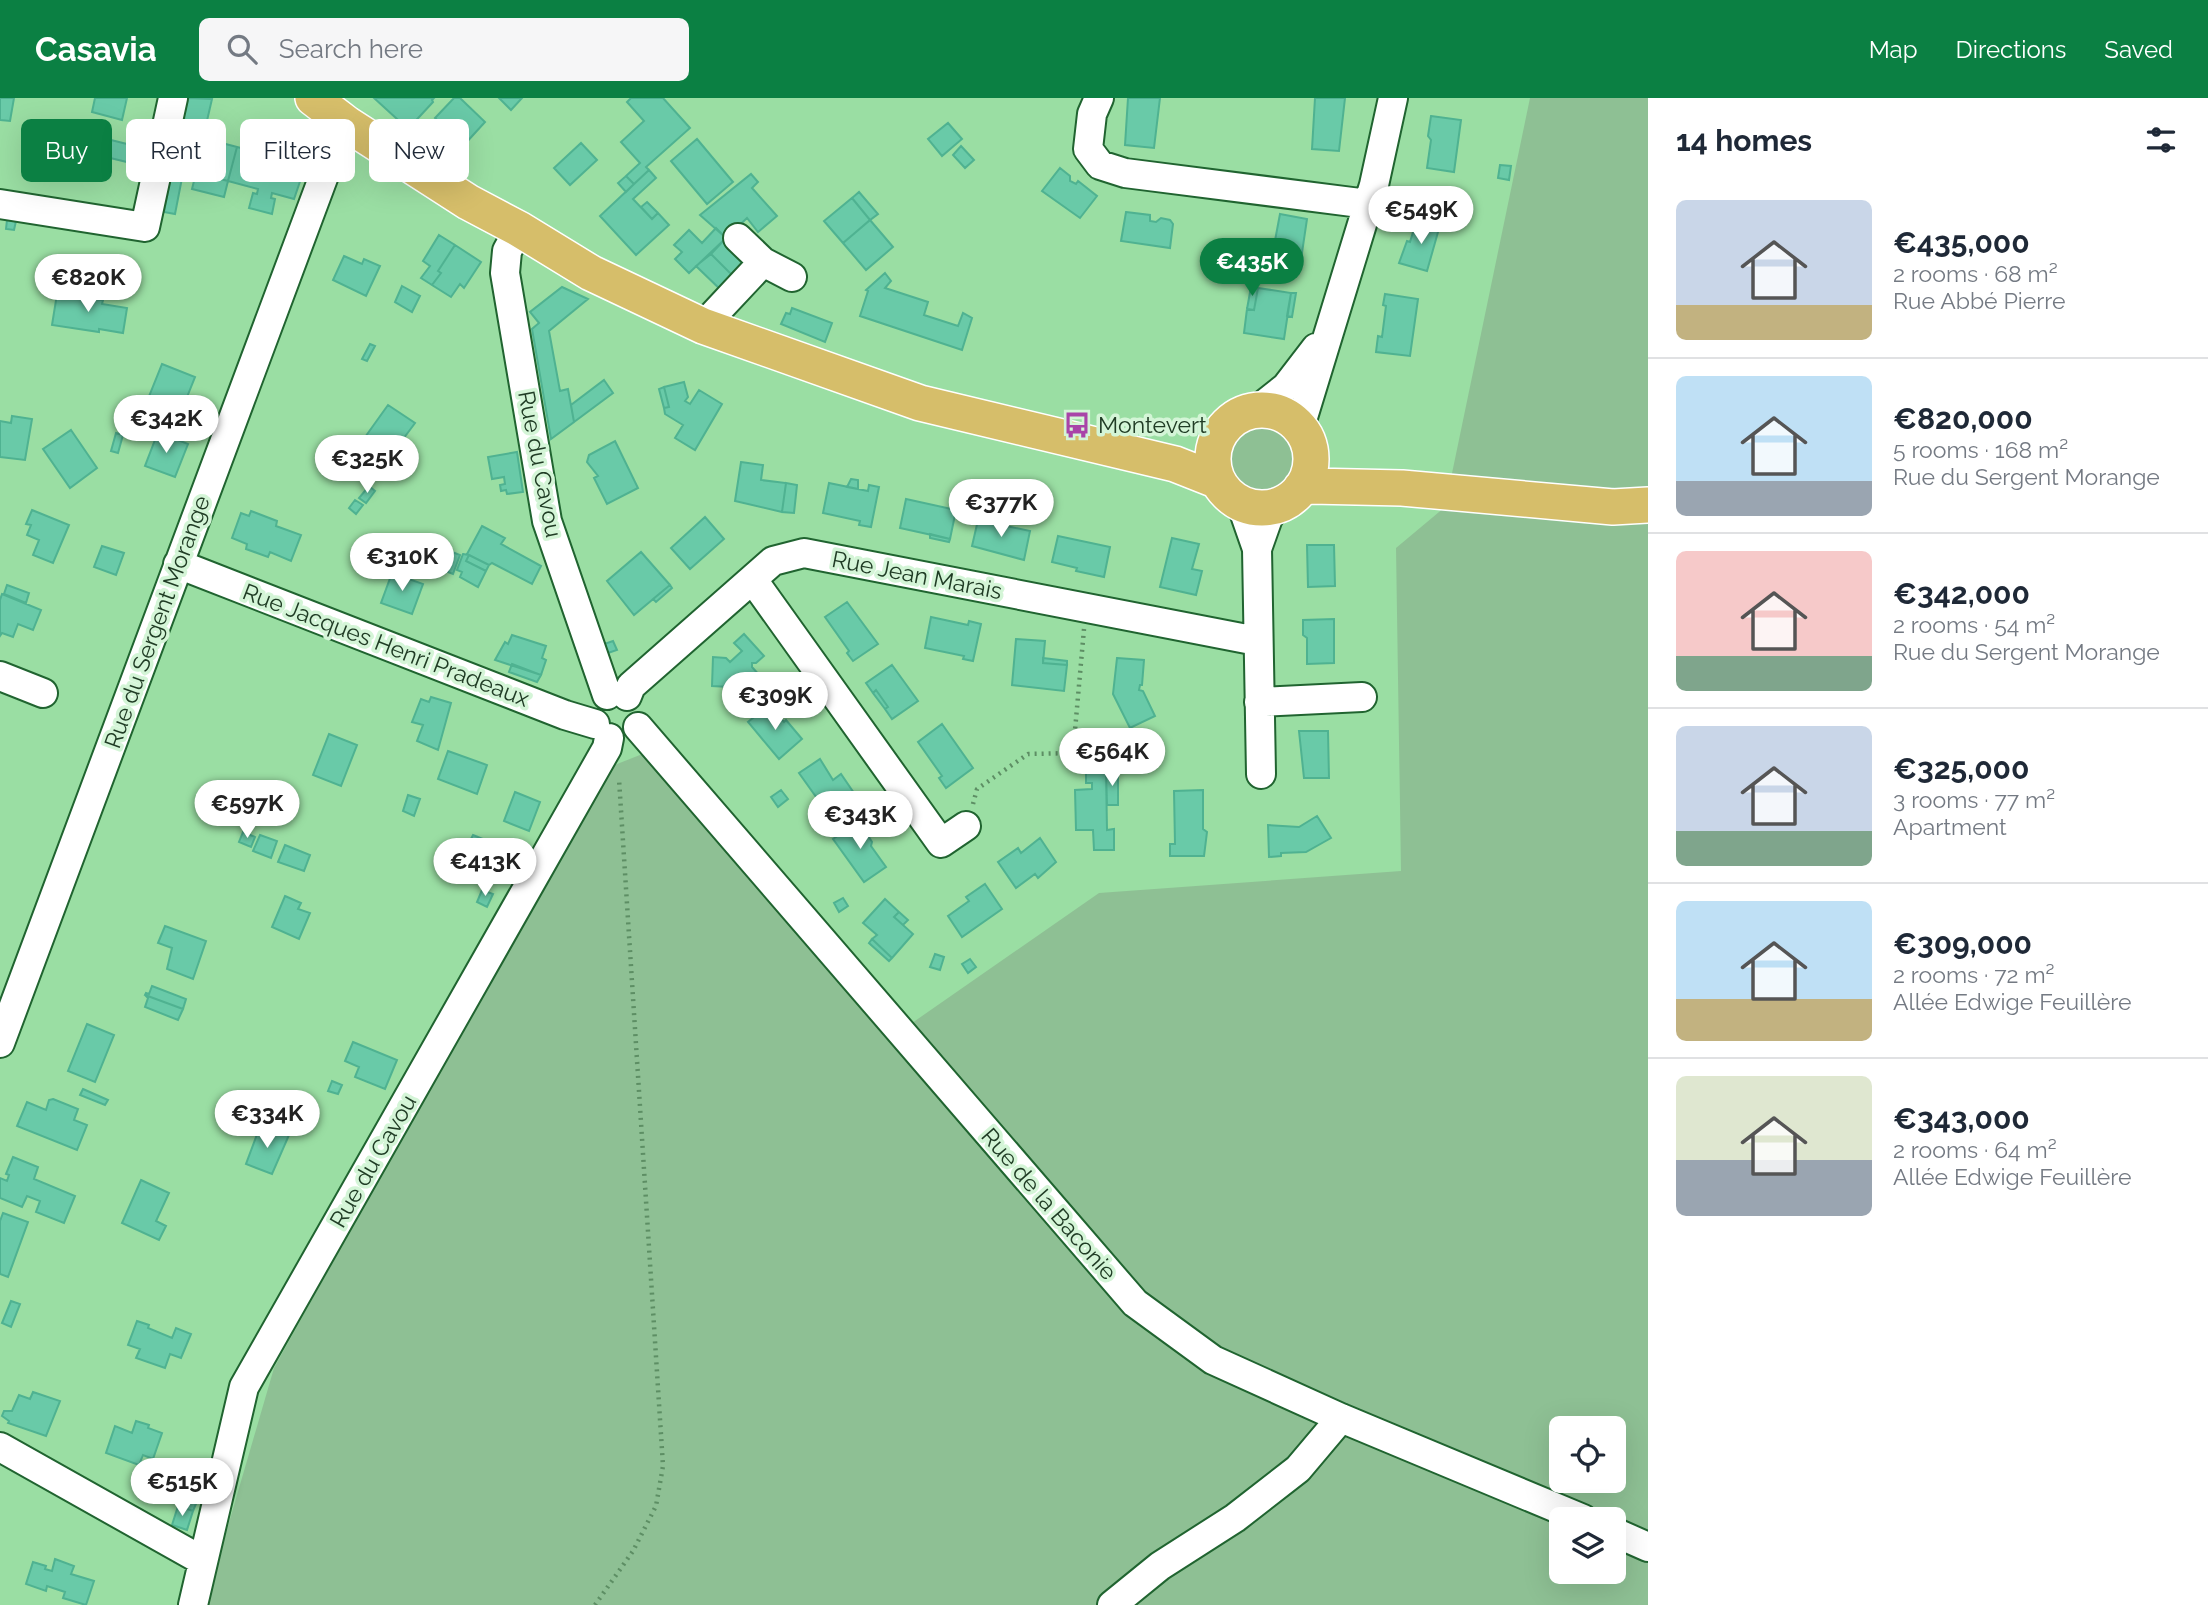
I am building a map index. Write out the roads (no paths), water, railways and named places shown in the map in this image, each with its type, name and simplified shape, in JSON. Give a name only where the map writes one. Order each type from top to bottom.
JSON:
[{"type":"main road","points":[[313,98],[340,119]]},
{"type":"main road","points":[[355,129],[468,202],[519,229],[591,273],[703,326],[920,403],[1175,464],[1259,508],[1311,486],[1382,487],[1613,507],[1648,505]]},
{"type":"main road","points":[[1230,492],[1213,468],[1217,439],[1233,419],[1257,410],[1273,411],[1287,417],[1336,466],[1382,487]]},
{"type":"main road","points":[[1289,497],[1308,476],[1311,462],[1305,437]]},
{"type":"main road","points":[[1111,448],[1176,450],[1217,439]]},
{"type":"street","points":[[0,204],[145,227],[173,98]]},
{"type":"street","points":[[1099,98],[1092,114],[1088,149],[1100,165],[1125,173],[1368,204]]},
{"type":"street","points":[[1305,437],[1328,332],[1368,204],[1393,98]]},
{"type":"street","name":"Rue du Sergent Morange","points":[[0,1043],[321,182]]},
{"type":"street","name":"Rue du Cavou","points":[[519,229],[507,251],[505,273],[547,520],[617,695]]},
{"type":"street","points":[[738,238],[763,262],[792,277]]},
{"type":"street","points":[[703,326],[763,262]]},
{"type":"street","points":[[1257,410],[1286,387],[1328,332]]},
{"type":"street","points":[[1230,492],[1257,549]]},
{"type":"street","points":[[1261,774],[1257,549],[1268,518],[1289,497]]},
{"type":"street","name":"Rue Jean Marais","points":[[617,695],[631,686],[773,561],[804,553],[1257,641]]},
{"type":"street","name":"Rue Jacques Henri Pradeaux","points":[[178,564],[614,732]]},
{"type":"street","points":[[753,580],[941,843],[967,826]]},
{"type":"street","points":[[0,676],[43,693]]},
{"type":"street","name":"Rue du Cavou","points":[[202,1589],[244,1387],[614,732],[640,712],[637,705],[617,695],[601,699],[594,711],[614,732]]},
{"type":"street","points":[[1259,702],[1362,697]]},
{"type":"street","name":"Rue de la Baconie","points":[[614,732],[1135,1303],[1213,1360],[1341,1418],[1554,1507]]},
{"type":"street","points":[[1112,1605],[1160,1566],[1235,1518],[1298,1469],[1341,1418]]},
{"type":"street","points":[[0,1447],[202,1589]]},
{"type":"street","points":[[1626,1537],[1648,1547]]},
{"type":"place","name":"Montevert","points":[[1077,425]]}]
